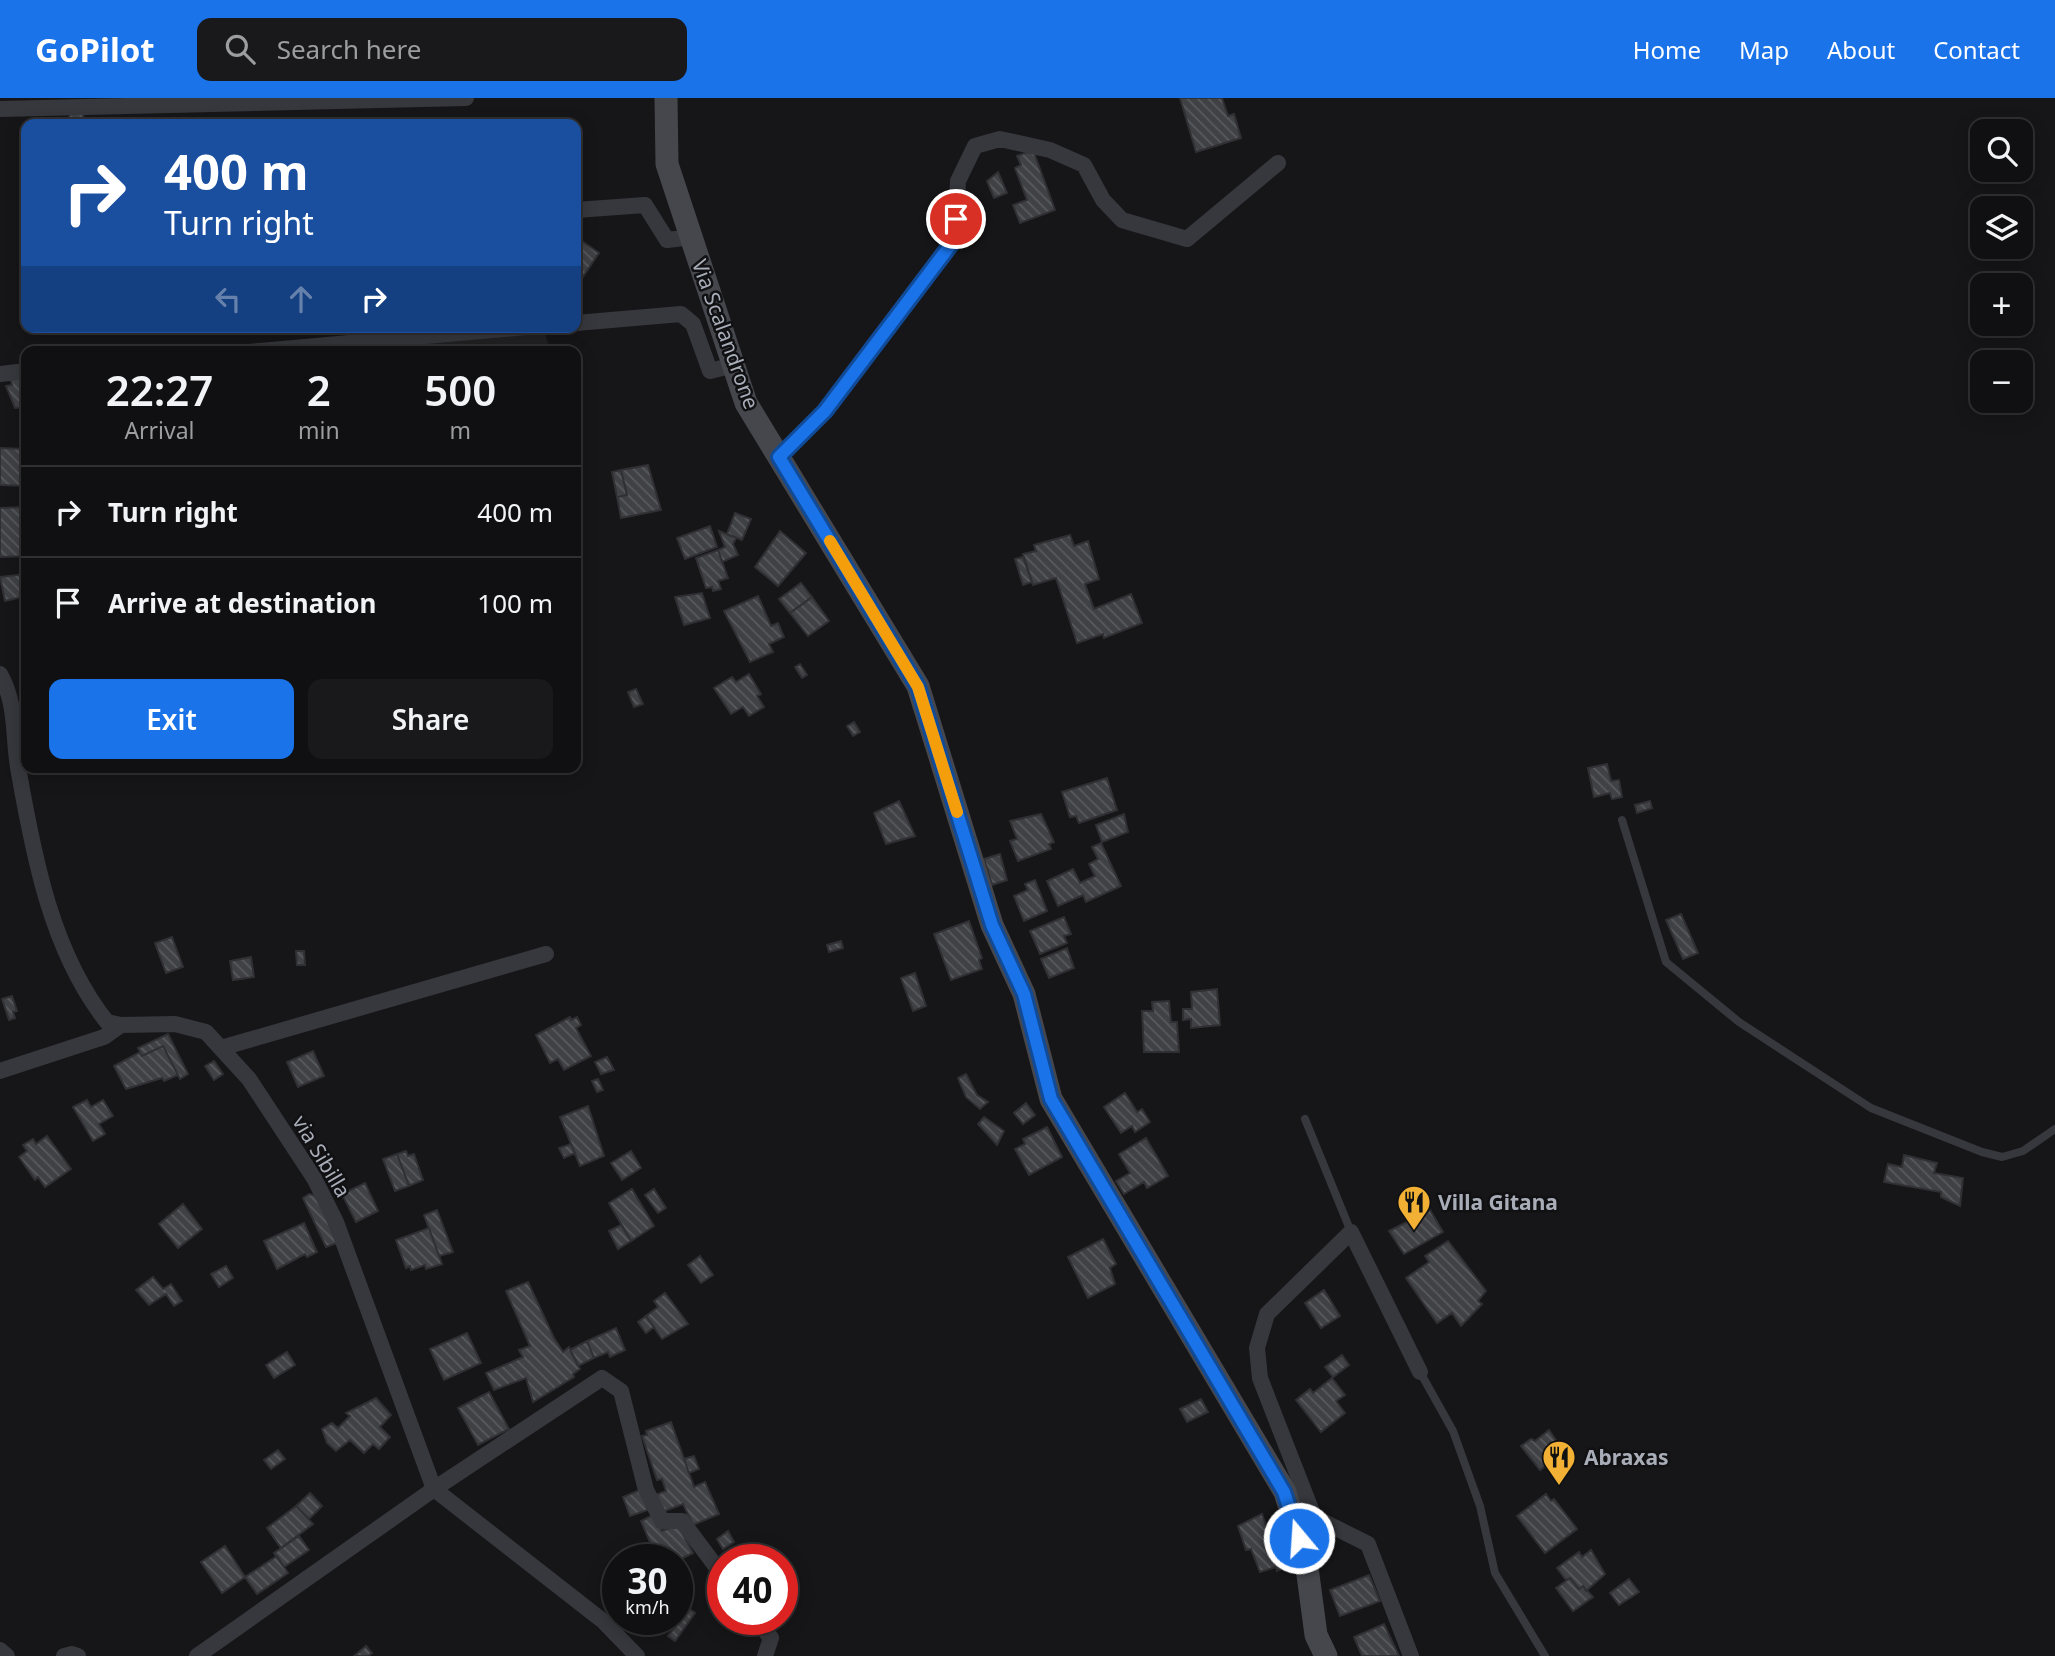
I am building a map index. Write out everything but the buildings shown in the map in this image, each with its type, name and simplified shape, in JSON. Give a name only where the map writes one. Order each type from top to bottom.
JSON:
[{"type":"street","points":[[0,109],[466,98]]},
{"type":"street","name":"Via Scalandrone","points":[[666,98],[667,164],[747,403],[918,687],[992,925],[1024,994],[1051,1099],[1284,1492],[1306,1560],[1316,1635],[1326,1656]]},
{"type":"street","points":[[779,457],[825,411],[955,239],[958,181],[975,146],[999,139],[1050,150],[1073,160],[1084,165],[1102,201],[1122,220],[1187,239],[1279,163]]},
{"type":"street","points":[[581,209],[645,205],[667,240],[691,237]]},
{"type":"street","points":[[581,323],[681,314],[693,324],[710,370],[734,365]]},
{"type":"street","points":[[315,346],[460,333]]},
{"type":"street","points":[[0,374],[21,372]]},
{"type":"street","points":[[0,674],[13,702],[18,770],[47,900],[88,998],[107,1023],[121,1025]]},
{"type":"street","points":[[221,1048],[546,954]]},
{"type":"street","name":"via Sibilla","points":[[121,1025],[175,1024],[206,1032],[249,1079],[314,1178],[336,1222],[426,1460],[433,1489]]},
{"type":"street","points":[[0,1071],[104,1037],[121,1025]]},
{"type":"street","points":[[1306,1560],[1314,1517],[1260,1378],[1257,1348],[1267,1314],[1351,1232],[1420,1372]]},
{"type":"street","points":[[197,1656],[433,1489],[602,1378],[621,1391],[646,1490],[662,1521],[682,1521],[707,1555]]},
{"type":"street","points":[[433,1489],[603,1621],[637,1656]]},
{"type":"street","points":[[1314,1517],[1368,1544],[1411,1656]]},
{"type":"street","points":[[765,1656],[771,1638],[768,1635]]},
{"type":"street","points":[[0,1650],[8,1656]]},
{"type":"street","points":[[64,1656],[78,1656]]},
{"type":"lane","points":[[1622,820],[1666,962],[1739,1022],[1871,1108],[1982,1152],[2002,1157],[2022,1150],[2055,1129]]},
{"type":"lane","points":[[1305,1119],[1351,1232]]},
{"type":"lane","points":[[1420,1372],[1452,1431],[1480,1506],[1495,1573],[1545,1656]]},
{"type":"shaded area","points":[[493,333],[545,333],[549,346],[424,346],[422,340]]},
{"type":"slow traffic","points":[[830,541],[918,687],[957,812]]},
{"type":"place","name":"Villa Gitana","points":[[1414,1232]]},
{"type":"place","name":"Abraxas","points":[[1559,1487]]},
{"type":"route","points":[[956,219],[955,239],[825,411],[779,457],[918,687],[992,925],[1024,994],[1051,1099],[1284,1492],[1299,1538]]}]
